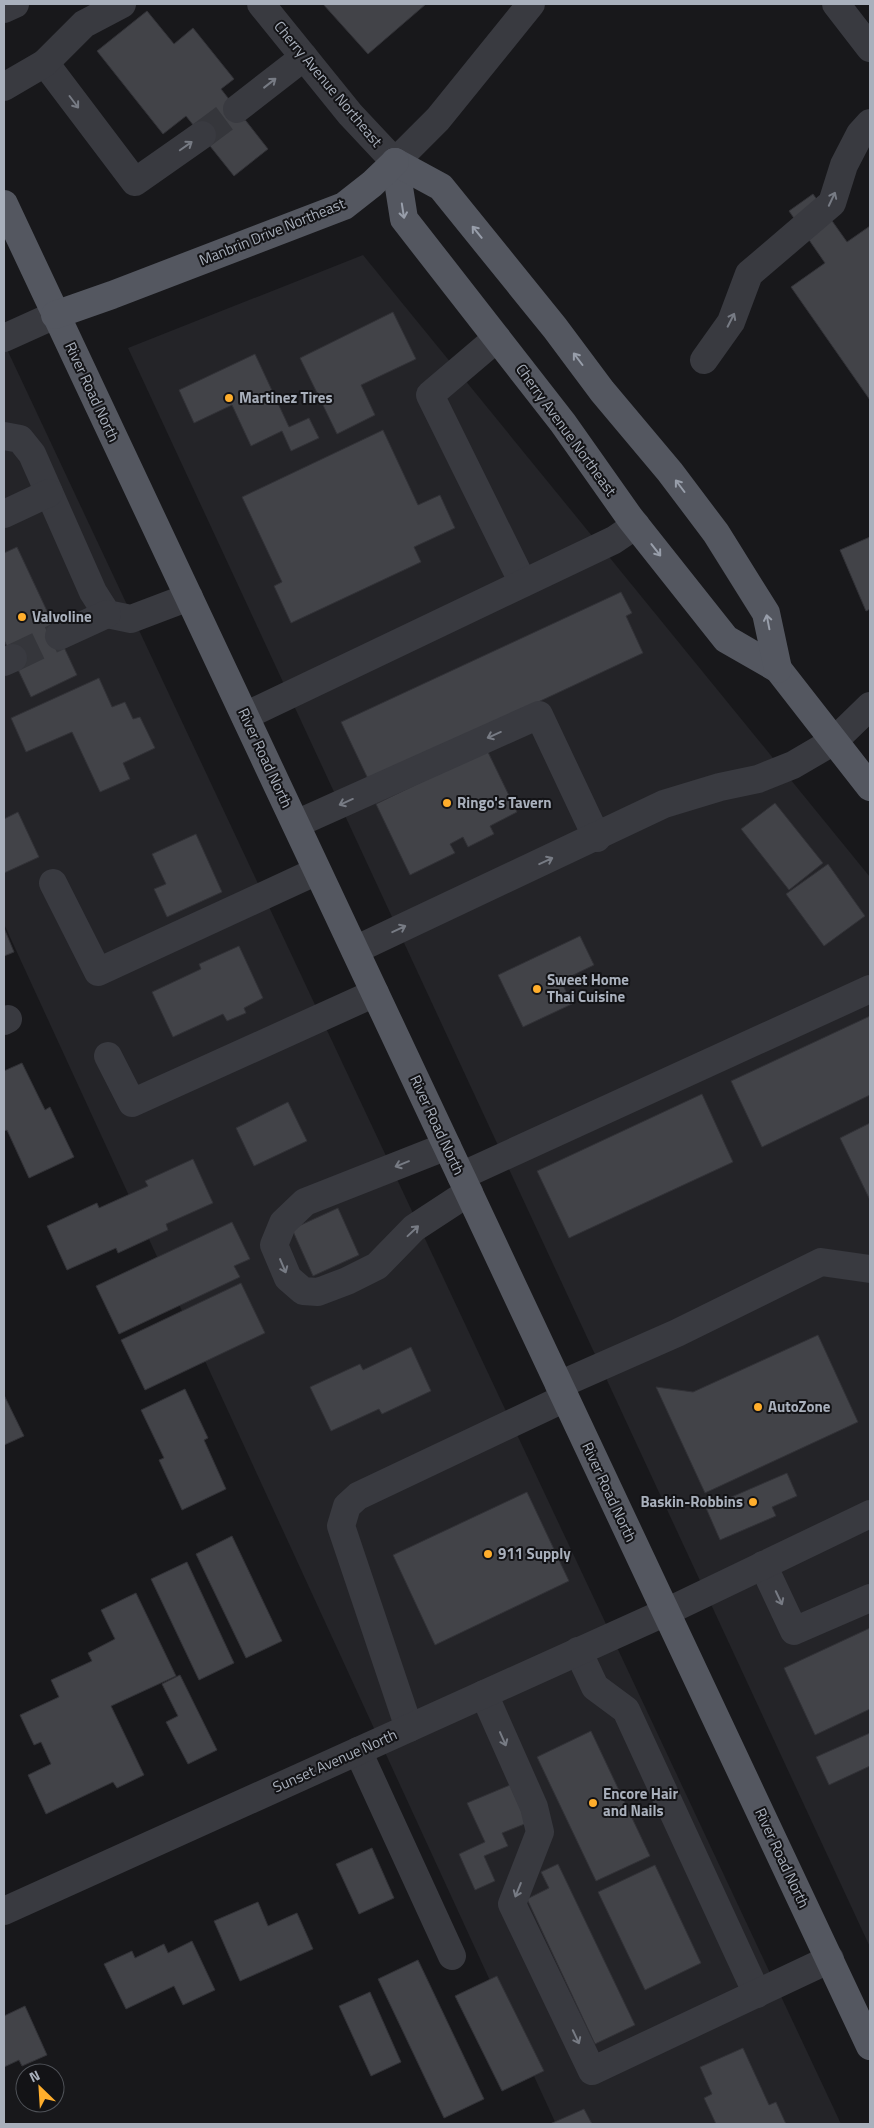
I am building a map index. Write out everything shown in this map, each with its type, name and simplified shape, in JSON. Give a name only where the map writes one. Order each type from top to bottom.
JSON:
[{"type":"main road","name":"Manbrin Drive Northeast","points":[[55,315],[344,206],[372,184],[395,162]]},
{"type":"main road","name":"Cherry Avenue Northeast","points":[[395,162],[404,219],[563,422],[636,525],[726,639],[778,669],[870,788]]},
{"type":"main road","name":"Cherry Avenue Northeast","points":[[395,162],[441,187],[555,328],[602,391],[670,472],[716,533],[766,613],[778,669]]},
{"type":"main road","name":"River Road North","points":[[4,204],[870,2046]]},
{"type":"street","points":[[4,10],[15,4]]},
{"type":"street","points":[[4,87],[45,64],[84,24],[122,4]]},
{"type":"street","name":"Cherry Avenue Northeast","points":[[261,4],[350,114],[395,162]]},
{"type":"street","name":"Manbrin Drive Northeast","points":[[395,162],[438,119],[531,4]]},
{"type":"street","points":[[836,4],[869,44]]},
{"type":"street","points":[[237,109],[304,57]]},
{"type":"street","points":[[45,64],[135,182],[202,135]]},
{"type":"street","points":[[704,360],[731,322],[749,274],[832,203],[844,165],[860,134],[870,123]]},
{"type":"street","points":[[4,338],[55,315]]},
{"type":"street","points":[[498,338],[430,395],[523,583]]},
{"type":"street","points":[[4,436],[20,439],[32,454],[93,592],[107,614]]},
{"type":"street","points":[[4,514],[50,493]]},
{"type":"street","points":[[245,716],[614,540],[636,525]]},
{"type":"street","points":[[59,636],[107,614],[131,619],[189,597]]},
{"type":"street","points":[[355,950],[597,838],[664,804],[720,787],[758,779],[793,765],[834,741],[870,706]]},
{"type":"street","points":[[296,824],[539,715],[597,838]]},
{"type":"street","points":[[53,883],[98,972],[317,871]]},
{"type":"street","points":[[447,1146],[305,1202],[283,1223],[274,1245],[288,1278],[304,1291],[318,1292],[348,1281],[377,1266],[414,1228],[465,1184],[870,989]]},
{"type":"street","points":[[108,1056],[132,1104],[375,993]]},
{"type":"street","points":[[409,1728],[341,1526],[347,1506],[358,1496],[677,1333],[821,1262],[870,1270]]},
{"type":"street","name":"Sunset Avenue North","points":[[4,1911],[666,1612],[870,1514]]},
{"type":"street","points":[[763,1565],[794,1631],[870,1598]]},
{"type":"street","points":[[578,1651],[595,1686],[626,1710],[757,1994]]},
{"type":"street","points":[[484,1694],[534,1807],[540,1832],[512,1904],[592,2071],[830,1960]]},
{"type":"street","points":[[358,1751],[452,1956]]},
{"type":"shaded area","points":[[363,255],[870,877],[870,1947],[128,348]]},
{"type":"shaded area","points":[[4,343],[841,2124],[556,2124],[4,924]]},
{"type":"building","points":[[323,4],[426,4],[368,54]]},
{"type":"building","points":[[147,11],[174,44],[193,28],[234,79],[221,89],[268,149],[234,176],[186,116],[163,134],[97,51]]},
{"type":"building","points":[[813,194],[847,242],[870,226],[870,400],[791,287],[825,263],[789,211]]},
{"type":"building","points":[[393,312],[416,359],[361,385],[375,415],[337,434],[300,358]]},
{"type":"building","name":"Martinez Tires","points":[[255,354],[289,427],[309,418],[319,438],[291,451],[282,431],[251,446],[232,405],[194,423],[179,390]]},
{"type":"building","points":[[383,430],[418,505],[440,495],[455,528],[414,547],[421,562],[291,623],[274,586],[282,582],[242,497]]},
{"type":"building","points":[[870,537],[870,609],[866,611],[840,550]]},
{"type":"building","points":[[17,547],[77,675],[31,697],[4,640],[4,553]]},
{"type":"building","points":[[621,592],[632,613],[626,616],[643,653],[369,781],[341,722]]},
{"type":"building","points":[[99,678],[112,707],[125,702],[133,719],[140,717],[155,748],[123,763],[130,779],[100,792],[72,732],[26,752],[11,718]]},
{"type":"building","points":[[487,750],[517,812],[490,826],[494,834],[468,847],[463,837],[450,844],[455,853],[410,875],[376,804]]},
{"type":"building","points":[[775,803],[823,863],[789,890],[741,829]]},
{"type":"building","points":[[18,812],[39,857],[4,873],[4,819]]},
{"type":"building","points":[[196,834],[222,892],[167,917],[154,889],[166,884],[152,854]]},
{"type":"building","points":[[828,864],[865,916],[824,946],[786,894]]},
{"type":"building","points":[[4,928],[14,952],[4,956]]},
{"type":"building","points":[[580,936],[594,965],[561,981],[572,1004],[523,1027],[498,975]]},
{"type":"building","points":[[239,946],[263,998],[244,1008],[246,1013],[227,1021],[223,1014],[173,1037],[152,992],[201,969],[199,964]]},
{"type":"building","points":[[870,1016],[870,1095],[762,1147],[731,1081]]},
{"type":"building","points":[[22,1063],[45,1110],[50,1107],[74,1157],[29,1178],[7,1130],[4,1131],[4,1071]]},
{"type":"building","points":[[702,1094],[733,1162],[569,1238],[537,1171]]},
{"type":"building","points":[[288,1102],[307,1141],[254,1166],[236,1128]]},
{"type":"building","points":[[870,1123],[870,1200],[840,1138]]},
{"type":"building","points":[[193,1159],[213,1203],[166,1224],[168,1230],[118,1253],[116,1248],[67,1270],[47,1226],[97,1203],[99,1208],[148,1186],[145,1181]]},
{"type":"building","points":[[338,1208],[359,1255],[313,1276],[292,1229]]},
{"type":"building","points":[[232,1222],[250,1259],[234,1266],[240,1277],[119,1334],[96,1286]]},
{"type":"building","points":[[241,1283],[265,1333],[145,1390],[121,1340]]},
{"type":"building","name":"AutoZone","points":[[818,1335],[858,1422],[705,1493],[656,1387],[693,1392]]},
{"type":"building","points":[[411,1347],[431,1391],[382,1414],[379,1409],[331,1431],[310,1387],[360,1364],[363,1370]]},
{"type":"building","points":[[185,1389],[208,1438],[204,1440],[226,1489],[182,1510],[159,1460],[164,1458],[141,1410]]},
{"type":"building","points":[[4,1395],[24,1436],[4,1445]]},
{"type":"building","name":"Baskin-Robbins","points":[[787,1473],[797,1496],[772,1507],[776,1516],[720,1540],[706,1508]]},
{"type":"building","points":[[527,1492],[569,1581],[435,1645],[393,1555]]},
{"type":"building","points":[[232,1536],[282,1641],[246,1658],[196,1554]]},
{"type":"building","points":[[187,1562],[234,1663],[199,1680],[151,1579]]},
{"type":"building","points":[[136,1593],[176,1676],[111,1706],[144,1775],[117,1788],[113,1782],[46,1814],[28,1775],[51,1764],[41,1742],[34,1745],[20,1715],[59,1697],[51,1680],[92,1661],[88,1653],[115,1639],[101,1610]]},
{"type":"building","points":[[870,1628],[870,1709],[815,1735],[784,1668]]},
{"type":"building","points":[[180,1675],[217,1750],[188,1764],[166,1722],[178,1716],[162,1684]]},
{"type":"building","points":[[591,1731],[650,1856],[596,1881],[537,1757]]},
{"type":"building","points":[[870,1733],[870,1766],[829,1785],[816,1757]]},
{"type":"building","points":[[510,1785],[527,1823],[502,1833],[508,1846],[484,1856],[495,1881],[475,1890],[459,1854],[485,1842],[467,1803]]},
{"type":"building","points":[[372,1848],[394,1898],[359,1914],[336,1864]]},
{"type":"building","points":[[558,1864],[635,2025],[595,2044],[527,1899],[549,1888],[541,1872]]},
{"type":"building","points":[[655,1865],[701,1963],[645,1990],[598,1892]]},
{"type":"building","points":[[258,1902],[268,1926],[297,1913],[313,1949],[240,1981],[214,1921]]},
{"type":"building","points":[[192,1941],[215,1990],[183,2005],[174,1986],[126,2009],[104,1964],[132,1951],[135,1958],[164,1944],[168,1953]]},
{"type":"building","points":[[418,1960],[484,2099],[444,2118],[378,1979]]},
{"type":"building","points":[[497,1976],[544,2071],[502,2091],[455,1996]]},
{"type":"building","points":[[370,1992],[401,2062],[371,2076],[339,2006]]},
{"type":"building","points":[[25,2006],[47,2055],[29,2063],[20,2063],[19,2060],[4,2067],[4,2016]]},
{"type":"building","points":[[743,2048],[769,2105],[776,2102],[786,2124],[716,2124],[704,2098],[712,2094],[700,2067]]},
{"type":"building","points":[[584,2109],[592,2124],[550,2124]]},
{"type":"tunnel","points":[[202,135],[237,109]]},
{"type":"tunnel","points":[[13,658],[59,636]]},
{"type":"place","name":"Martinez Tires","points":[[229,398]]},
{"type":"place","name":"Valvoline","points":[[22,617]]},
{"type":"place","name":"Ringo's Tavern","points":[[447,803]]},
{"type":"place","name":"Sweet Home Thai Cuisine","points":[[537,989]]},
{"type":"place","name":"AutoZone","points":[[758,1407]]},
{"type":"place","name":"Baskin-Robbins","points":[[753,1502]]},
{"type":"place","name":"911 Supply","points":[[488,1554]]},
{"type":"place","name":"Encore Hair and Nails","points":[[593,1803]]}]
